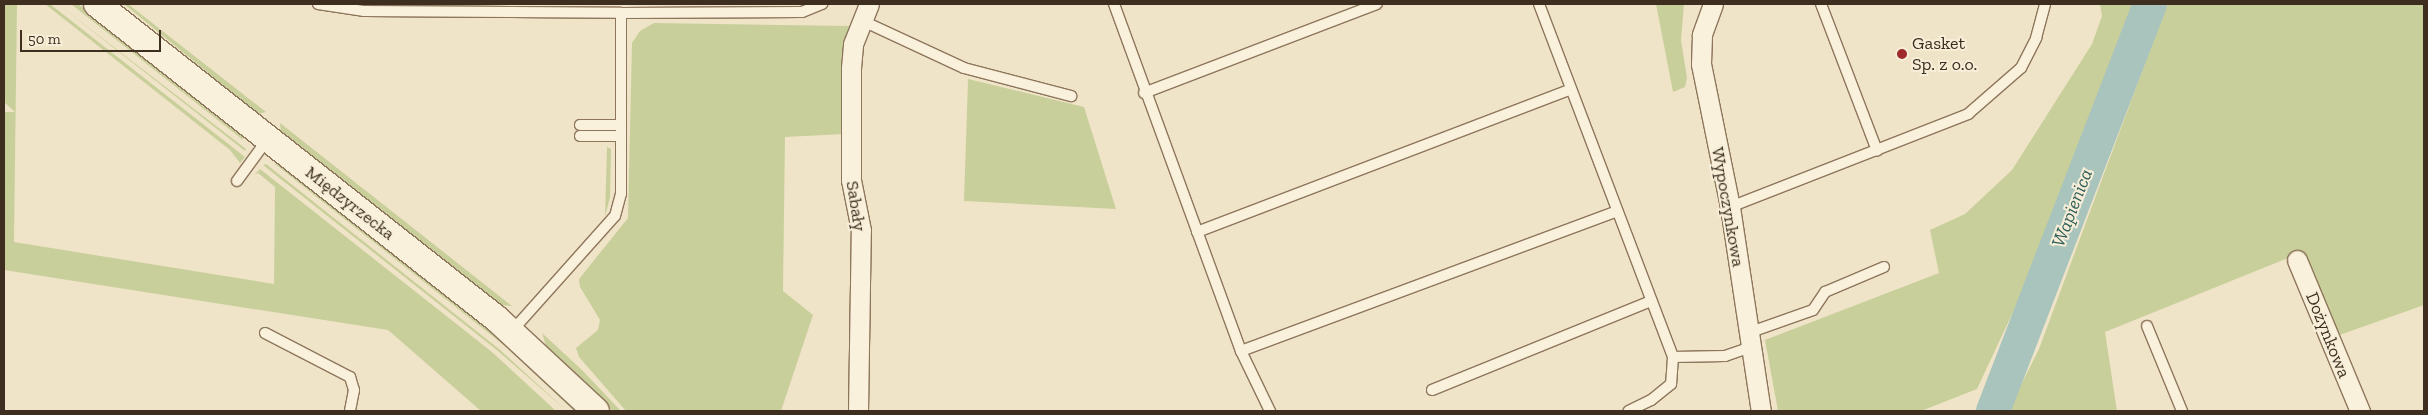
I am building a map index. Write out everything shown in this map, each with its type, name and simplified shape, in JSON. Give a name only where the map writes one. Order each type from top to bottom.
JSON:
[{"type":"main road","name":"Międzyrzecka","points":[[97,4],[512,331],[596,411]]},
{"type":"street","name":"Wypoczynkowa","points":[[1713,4],[1702,35],[1702,64],[1730,207],[1761,411]]},
{"type":"street","name":"Sabały","points":[[858,411],[861,230],[851,180],[851,68],[853,44],[867,13]]},
{"type":"street","name":"Dożynkowa","points":[[2297,260],[2360,411]]},
{"type":"lane","points":[[318,4],[364,11],[621,13],[802,12],[822,4]]},
{"type":"lane","points":[[1114,4],[1144,93],[1240,351],[1270,411]]},
{"type":"lane","points":[[1144,93],[1376,4]]},
{"type":"lane","points":[[1539,4],[1673,357],[1671,384],[1652,400],[1628,411]]},
{"type":"lane","points":[[1821,4],[1877,151]]},
{"type":"lane","points":[[1730,207],[1968,114],[1995,95],[2021,68],[2045,4]]},
{"type":"lane","points":[[512,331],[615,216],[621,194],[621,13]]},
{"type":"lane","points":[[867,13],[964,68],[1071,96]]},
{"type":"lane","points":[[1197,232],[1571,89]]},
{"type":"lane","points":[[580,125],[621,131]]},
{"type":"lane","points":[[580,136],[621,131]]},
{"type":"lane","points":[[237,181],[268,139]]},
{"type":"lane","points":[[1240,351],[1617,210]]},
{"type":"lane","points":[[1673,357],[1725,356],[1750,340],[1813,310],[1824,292],[1884,267]]},
{"type":"lane","points":[[1432,390],[1651,301]]},
{"type":"lane","points":[[2147,326],[2182,411]]},
{"type":"lane","points":[[266,333],[350,377],[354,390],[350,411]]},
{"type":"green space","points":[[4,4],[17,4],[14,242],[274,284],[275,187],[258,173],[254,175],[260,169],[492,352],[556,411],[481,411],[388,330],[4,270],[4,112],[15,112],[4,102]]},
{"type":"green space","points":[[45,4],[50,4],[245,157],[240,163],[230,150]]},
{"type":"green space","points":[[58,4],[246,149],[245,151]]},
{"type":"green space","points":[[71,4],[78,4],[242,132],[243,140]]},
{"type":"green space","points":[[124,4],[128,4],[266,112],[258,114]]},
{"type":"green space","points":[[1656,4],[1684,4],[1681,40],[1687,78],[1685,87],[1673,92]]},
{"type":"green space","points":[[2100,4],[2138,4],[2066,199],[1977,389],[1921,411],[1778,411],[1765,340],[1939,273],[1930,230],[1965,214],[2012,170],[2092,44],[2102,16]]},
{"type":"green space","points":[[2167,4],[2424,4],[2424,305],[2334,337],[2298,254],[2105,332],[2117,411],[2008,411],[2039,349]]},
{"type":"green space","points":[[654,23],[851,26],[843,56],[845,134],[785,137],[783,291],[813,315],[781,411],[626,411],[579,357],[576,348],[598,330],[600,320],[580,287],[579,279],[628,218],[632,43],[640,31]]},
{"type":"green space","points":[[968,79],[1084,107],[1116,209],[964,201]]},
{"type":"green space","points":[[280,123],[512,306],[500,305],[281,133]]},
{"type":"green space","points":[[607,147],[611,149],[610,197],[605,217]]},
{"type":"green space","points":[[266,164],[499,349],[567,411],[498,351],[263,165]]},
{"type":"green space","points":[[275,164],[282,164],[506,341],[580,411],[574,411],[505,346]]},
{"type":"green space","points":[[542,333],[582,370],[621,411],[613,411],[546,346]]},
{"type":"waterway","name":"Wapienica","points":[[1993,411],[2150,4]]},
{"type":"place","name":"Gasket Sp. z o.o.","points":[[1902,54]]}]
